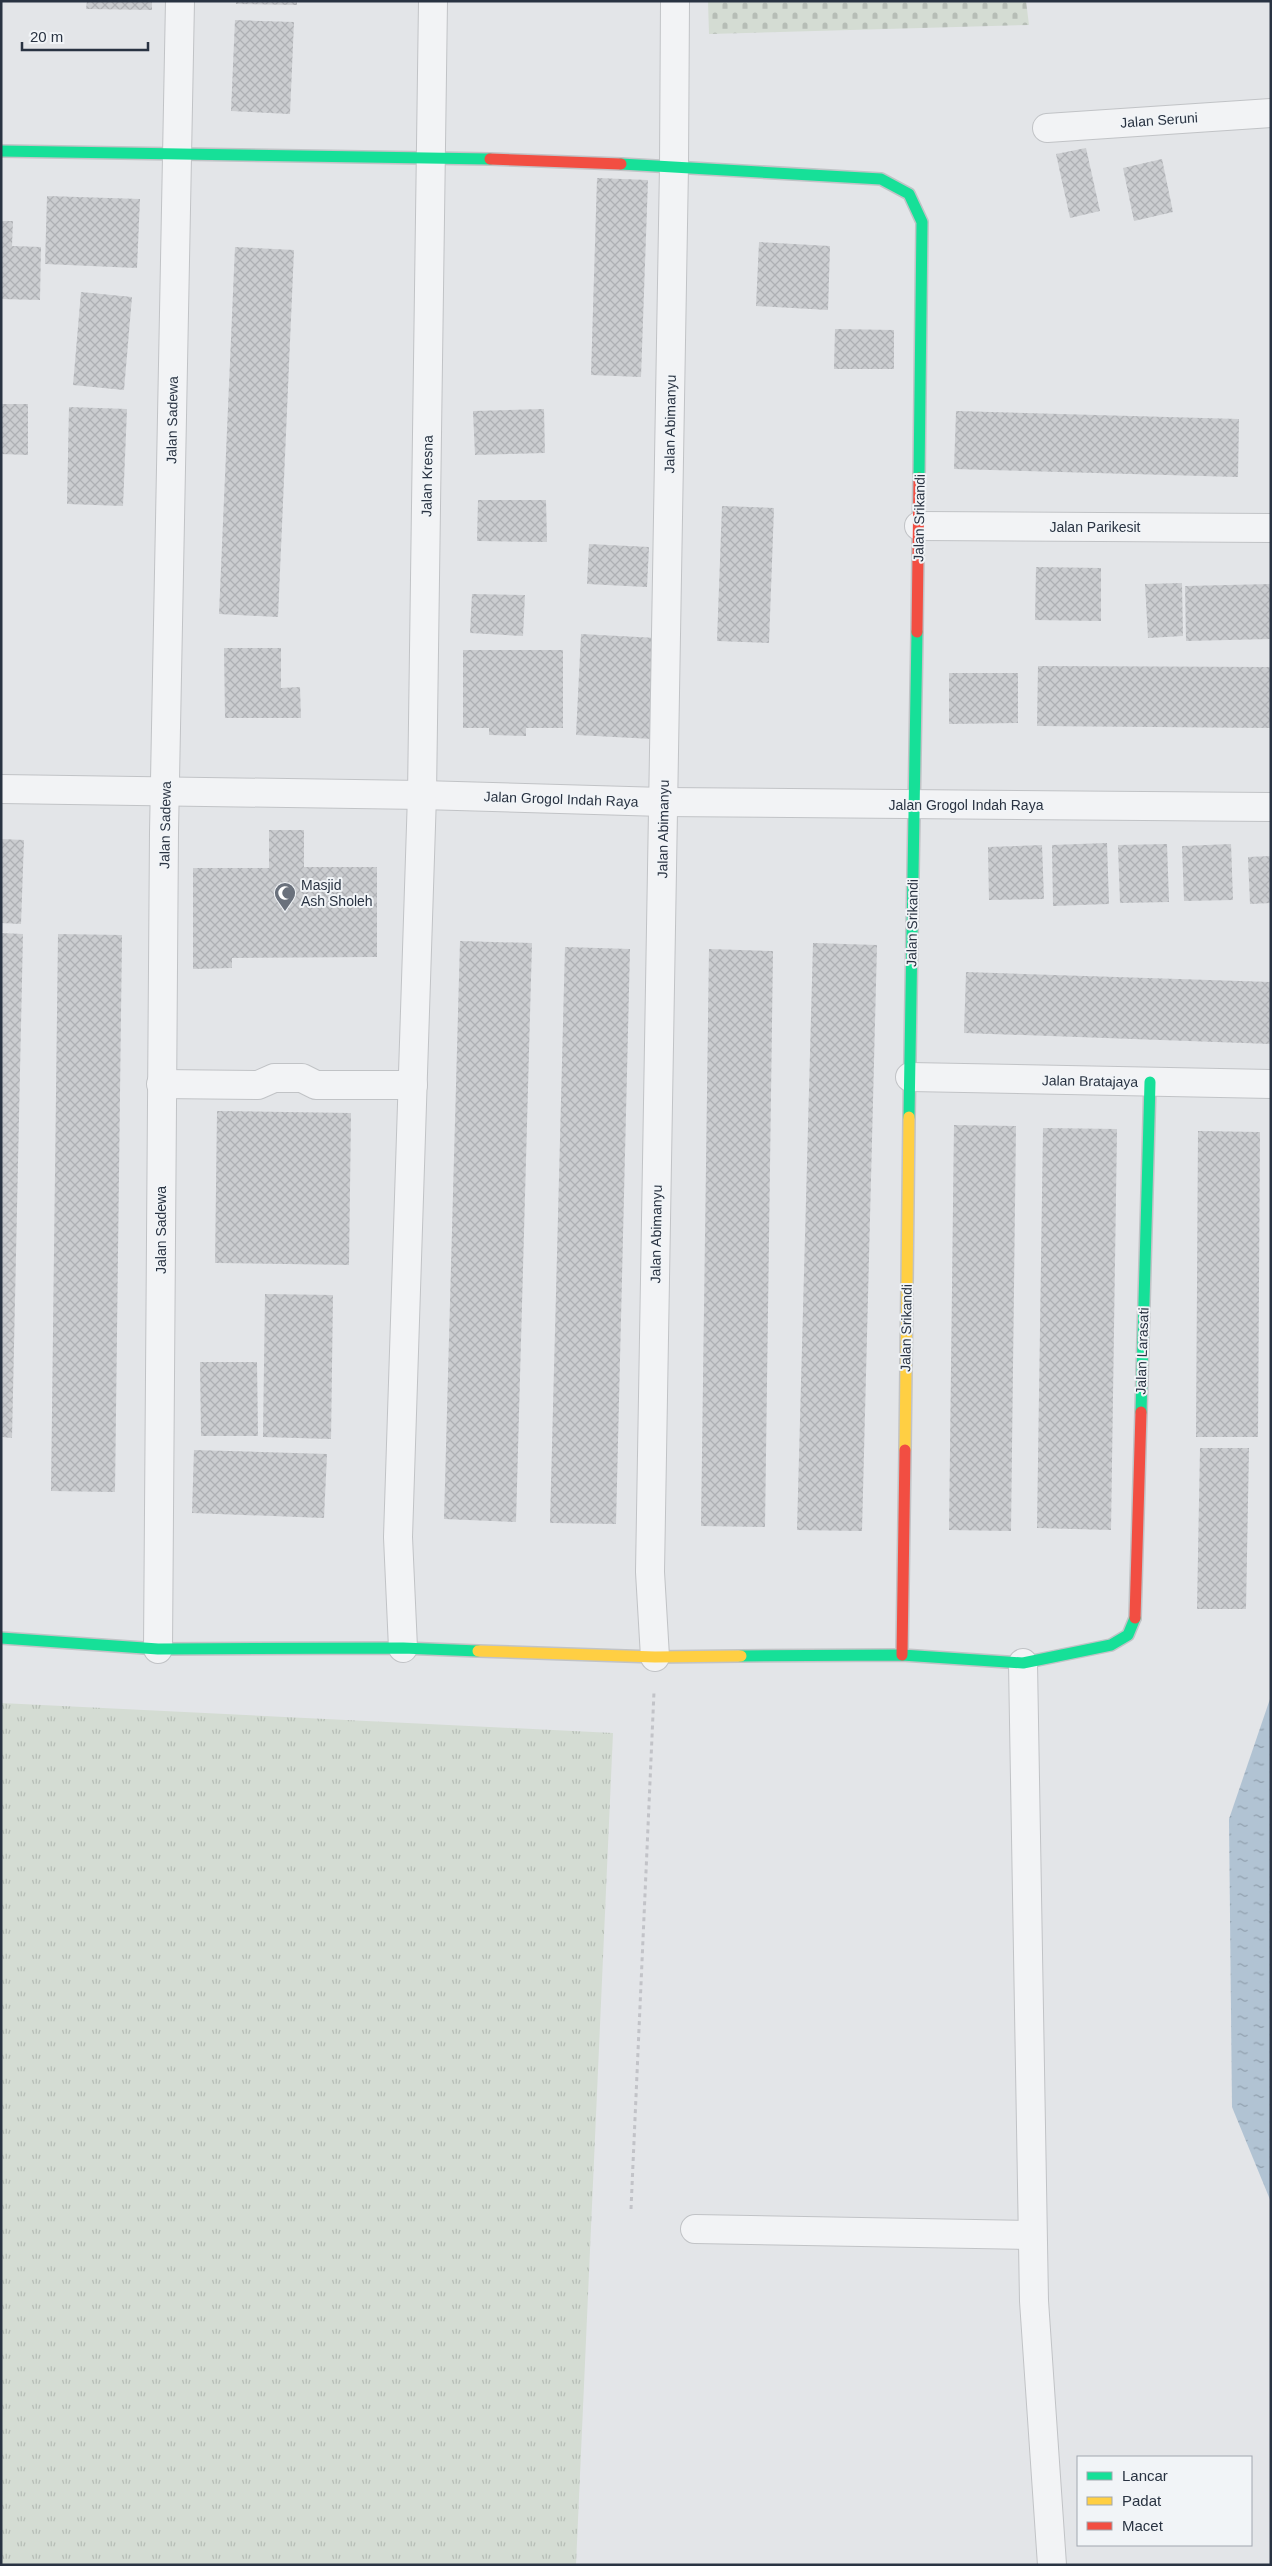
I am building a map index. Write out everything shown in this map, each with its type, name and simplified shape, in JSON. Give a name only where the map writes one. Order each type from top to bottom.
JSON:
[{"type":"street","name":"Jalan Sadewa","points":[[158,1649],[165,791],[180,1]]},
{"type":"street","name":"Jalan Kresna","points":[[403,1648],[398,1536],[422,795],[434,1]]},
{"type":"street","name":"Jalan Abimanyu","points":[[655,1657],[650,1572],[664,802],[675,1]]},
{"type":"street","name":"Jalan Seruni","points":[[1047,128],[1271,112]]},
{"type":"street","points":[[1,151],[432,156],[674,166]]},
{"type":"street","name":"Jalan Srikandi","points":[[674,166],[881,179],[909,194],[922,222],[902,1655]]},
{"type":"street","name":"Jalan Parikesit","points":[[919,526],[1271,528]]},
{"type":"street","name":"Jalan Grogol Indah Raya","points":[[1,790],[422,795],[664,802],[1271,807]]},
{"type":"street","name":"Jalan Bratajaya","points":[[910,1077],[1271,1084]]},
{"type":"street","points":[[162,1084],[258,1084],[274,1078],[302,1078],[316,1084],[412,1085]]},
{"type":"street","name":"Jalan Larasati","points":[[1023,1662],[1111,1645],[1128,1635],[1135,1620],[1150,1082]]},
{"type":"street","points":[[1,1638],[158,1649],[403,1648],[655,1657],[902,1655],[1023,1662],[1034,2301],[1052,2565]]},
{"type":"street","points":[[695,2229],[1032,2235]]},
{"type":"path","points":[[631,2209],[655,1657]]},
{"type":"green space","points":[[708,1],[1026,1],[1029,25],[709,34]]},
{"type":"green space","points":[[1,1703],[613,1733],[576,2565],[1,2565]]},
{"type":"water","points":[[1271,1696],[1271,2202],[1232,2107],[1229,1819]]},
{"type":"building","points":[[87,1],[152,1],[152,10],[86,9]]},
{"type":"building","points":[[236,1],[297,1],[297,5],[236,4]]},
{"type":"building","points":[[235,20],[294,22],[290,114],[231,111]]},
{"type":"building","points":[[1086,148],[1100,211],[1070,218],[1056,154]]},
{"type":"building","points":[[1162,159],[1173,212],[1134,221],[1123,168]]},
{"type":"building","points":[[597,178],[648,180],[641,377],[591,375]]},
{"type":"building","points":[[47,196],[140,199],[137,268],[45,264]]},
{"type":"building","points":[[1,221],[13,221],[12,246],[41,247],[40,300],[1,299]]},
{"type":"building","points":[[759,242],[830,246],[828,310],[756,306]]},
{"type":"building","points":[[235,247],[294,250],[278,617],[219,614]]},
{"type":"building","points":[[81,292],[132,297],[124,390],[73,385]]},
{"type":"building","points":[[835,329],[894,330],[894,369],[834,369]]},
{"type":"building","points":[[1,404],[28,404],[28,455],[1,454]]},
{"type":"building","points":[[69,407],[127,409],[123,506],[67,504]]},
{"type":"building","points":[[544,409],[545,453],[475,455],[473,411]]},
{"type":"building","points":[[956,411],[1239,419],[1238,477],[954,469]]},
{"type":"building","points":[[478,500],[546,500],[547,542],[477,541]]},
{"type":"building","points":[[722,506],[774,508],[769,643],[717,641]]},
{"type":"building","points":[[589,544],[649,547],[647,587],[587,584]]},
{"type":"building","points":[[1036,567],[1101,568],[1101,621],[1035,620]]},
{"type":"building","points":[[1182,583],[1183,636],[1148,638],[1145,584]]},
{"type":"building","points":[[1271,584],[1271,639],[1186,641],[1185,586]]},
{"type":"building","points":[[472,594],[525,595],[523,636],[470,633]]},
{"type":"building","points":[[581,634],[657,638],[653,739],[576,735]]},
{"type":"building","points":[[224,648],[281,648],[281,688],[300,687],[301,718],[225,718]]},
{"type":"building","points":[[463,650],[563,650],[563,728],[526,728],[526,736],[489,735],[489,728],[463,728]]},
{"type":"building","points":[[1038,666],[1271,667],[1271,728],[1037,726]]},
{"type":"building","points":[[949,673],[1018,673],[1018,723],[949,724]]},
{"type":"building","name":"Masjid Ash Sholeh","points":[[269,830],[304,830],[304,867],[377,867],[377,957],[232,958],[232,968],[193,969],[193,868],[269,868]]},
{"type":"building","points":[[1,839],[24,840],[21,924],[1,923]]},
{"type":"building","points":[[1107,843],[1109,904],[1053,906],[1052,845]]},
{"type":"building","points":[[1167,844],[1169,902],[1120,903],[1118,845]]},
{"type":"building","points":[[1231,844],[1233,900],[1184,901],[1182,846]]},
{"type":"building","points":[[1042,845],[1044,899],[989,900],[988,847]]},
{"type":"building","points":[[1271,856],[1271,903],[1250,904],[1248,857]]},
{"type":"building","points":[[1,933],[23,934],[12,1438],[1,1437]]},
{"type":"building","points":[[58,934],[122,935],[115,1492],[51,1491]]},
{"type":"building","points":[[460,941],[532,943],[516,1522],[444,1519]]},
{"type":"building","points":[[813,943],[877,945],[862,1531],[797,1530]]},
{"type":"building","points":[[565,947],[630,949],[616,1524],[550,1523]]},
{"type":"building","points":[[709,949],[773,951],[765,1527],[701,1526]]},
{"type":"building","points":[[966,972],[1271,982],[1271,1044],[964,1033]]},
{"type":"building","points":[[217,1111],[351,1113],[349,1265],[215,1263]]},
{"type":"building","points":[[954,1125],[1016,1126],[1011,1531],[949,1530]]},
{"type":"building","points":[[1043,1128],[1117,1129],[1111,1530],[1037,1528]]},
{"type":"building","points":[[1198,1131],[1260,1132],[1258,1437],[1196,1437]]},
{"type":"building","points":[[265,1294],[333,1295],[331,1439],[263,1437]]},
{"type":"building","points":[[200,1362],[257,1362],[258,1436],[201,1436]]},
{"type":"building","points":[[1200,1448],[1249,1448],[1246,1609],[1197,1609]]},
{"type":"building","points":[[194,1450],[327,1454],[324,1518],[192,1513]]},
{"type":"traffic: fast","points":[[1,151],[490,159]]},
{"type":"traffic: fast","points":[[621,164],[881,179],[909,194],[922,222],[919,478]]},
{"type":"traffic: fast","points":[[909,1117],[917,632]]},
{"type":"traffic: fast","points":[[1141,1412],[1150,1082]]},
{"type":"traffic: fast","points":[[741,1656],[902,1655],[1023,1663],[1111,1645],[1128,1635],[1135,1618]]},
{"type":"traffic: fast","points":[[1,1638],[158,1649],[403,1648],[478,1651]]},
{"type":"traffic: slow","points":[[905,1450],[909,1117]]},
{"type":"traffic: slow","points":[[478,1651],[655,1657],[741,1656]]},
{"type":"traffic: jam","points":[[490,159],[621,164]]},
{"type":"traffic: jam","points":[[917,632],[919,478]]},
{"type":"traffic: jam","points":[[1135,1618],[1141,1412]]},
{"type":"traffic: jam","points":[[902,1655],[905,1450]]},
{"type":"place","name":"Masjid Ash Sholeh","points":[[285,912]]}]
